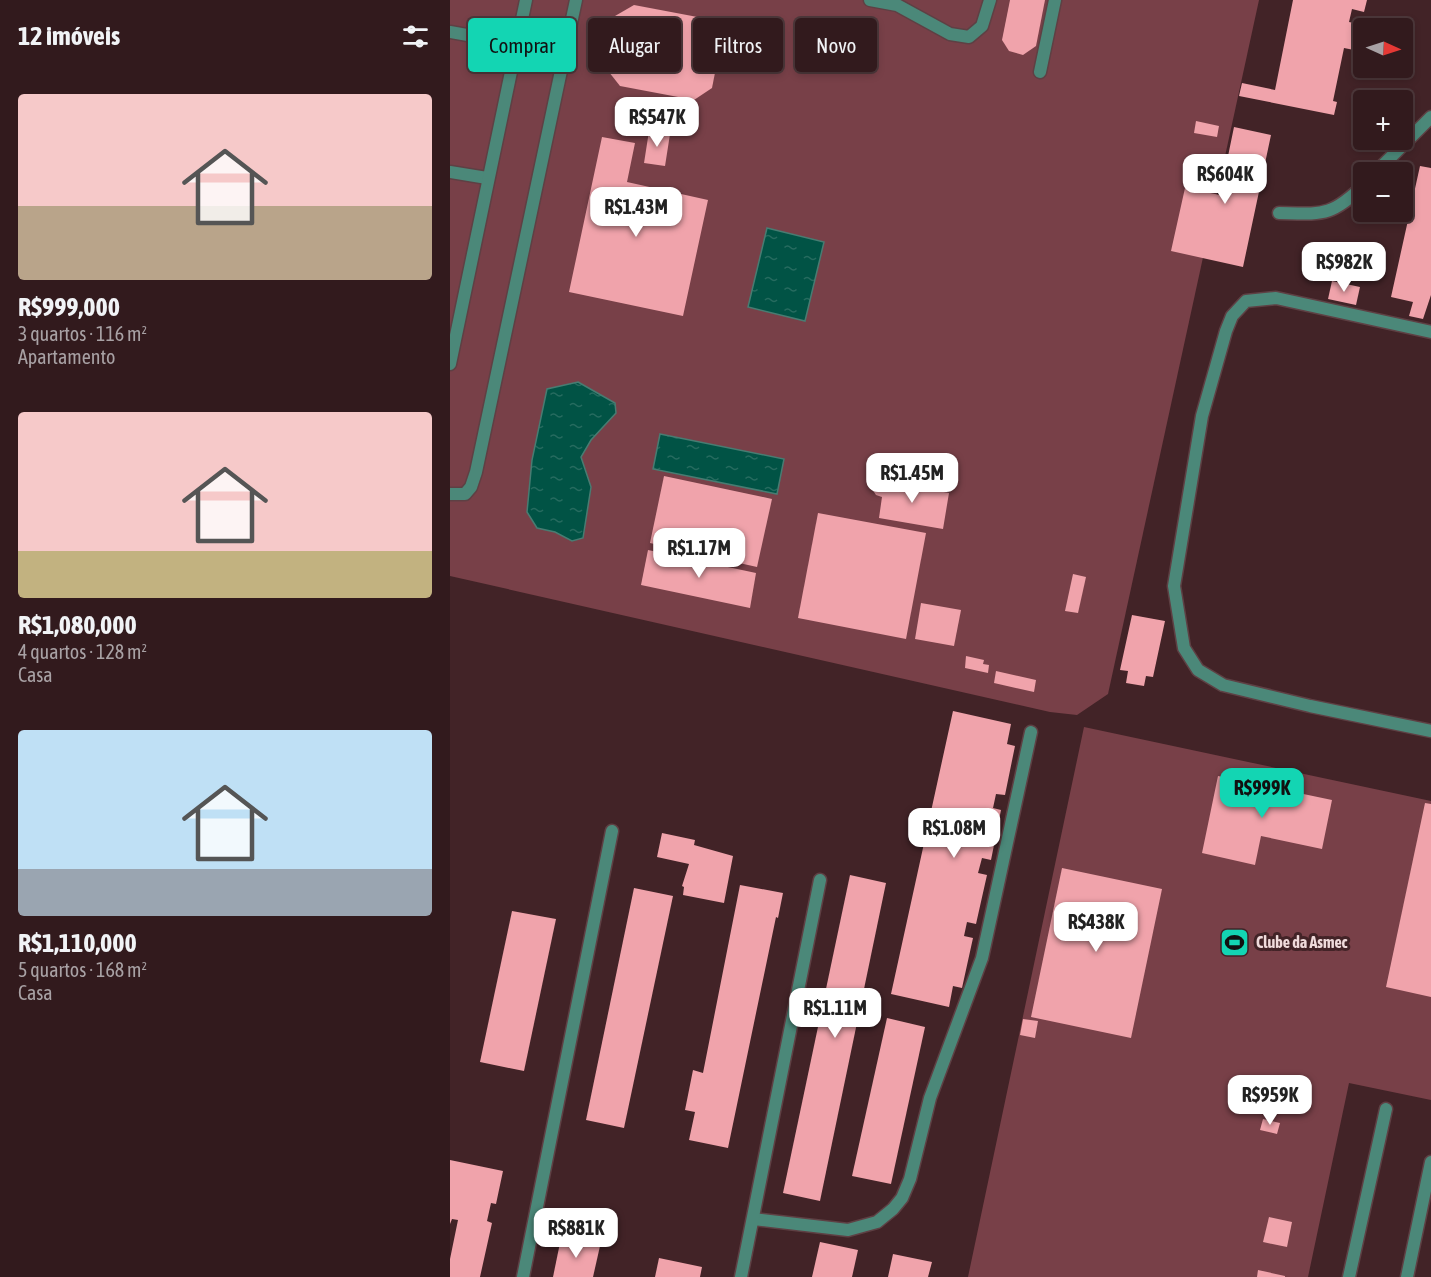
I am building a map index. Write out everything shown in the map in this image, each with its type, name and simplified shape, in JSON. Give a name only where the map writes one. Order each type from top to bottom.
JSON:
[{"type":"lane","points":[[523,18],[526,0]]},
{"type":"lane","points":[[450,494],[465,494],[471,487],[476,472],[576,0]]},
{"type":"lane","points":[[870,0],[895,3],[950,33],[969,37],[982,26],[990,0]]},
{"type":"lane","points":[[1040,72],[1055,0]]},
{"type":"lane","points":[[450,32],[468,35]]},
{"type":"lane","points":[[450,364],[487,178],[512,72]]},
{"type":"lane","points":[[1386,162],[1431,117]]},
{"type":"lane","points":[[450,172],[487,178]]},
{"type":"lane","points":[[1279,213],[1319,214],[1343,205],[1353,195]]},
{"type":"lane","points":[[1431,332],[1276,298],[1246,301],[1233,316],[1226,332],[1202,416],[1174,586],[1184,648],[1198,670],[1223,685],[1431,731]]},
{"type":"lane","points":[[753,1219],[848,1230],[877,1222],[902,1198],[910,1179],[930,1098],[982,957],[1031,732]]},
{"type":"lane","points":[[523,1277],[612,831]]},
{"type":"lane","points":[[741,1277],[820,880]]},
{"type":"lane","points":[[1349,1277],[1386,1109]]},
{"type":"lane","points":[[1407,1277],[1431,1162]]},
{"type":"shaded area","points":[[450,0],[1259,0],[1108,694],[1077,715],[1050,712],[450,576]]},
{"type":"shaded area","name":"Clube da Asmec","points":[[1084,727],[1431,801],[1431,1100],[1349,1083],[1308,1277],[968,1277]]},
{"type":"water","points":[[767,228],[824,242],[805,321],[748,307]]},
{"type":"water","points":[[578,382],[615,403],[616,413],[591,440],[581,457],[591,487],[583,538],[572,541],[555,532],[537,528],[527,512],[532,460],[547,389]]},
{"type":"water","points":[[660,434],[784,459],[777,494],[653,469]]},
{"type":"building","points":[[1010,0],[1045,0],[1036,46],[1023,55],[1009,51],[1002,40]]},
{"type":"building","points":[[1293,0],[1367,0],[1364,12],[1352,9],[1349,22],[1353,23],[1353,50],[1344,48],[1333,101],[1337,102],[1334,115],[1239,96],[1242,83],[1275,90]]},
{"type":"building","points":[[634,5],[703,18],[693,18],[693,72],[715,72],[712,88],[694,100],[620,86],[609,72],[681,72],[681,18],[615,18]]},
{"type":"building","points":[[1196,121],[1219,126],[1217,137],[1194,133]]},
{"type":"building","points":[[1234,127],[1271,135],[1243,267],[1171,251],[1185,188],[1220,195]]},
{"type":"building","points":[[649,131],[670,134],[665,166],[644,163]]},
{"type":"building","points":[[602,137],[635,143],[627,182],[708,200],[683,316],[569,292]]},
{"type":"building","points":[[1420,166],[1431,168],[1431,295],[1423,319],[1409,316],[1413,302],[1391,297],[1408,222],[1413,222],[1413,198]]},
{"type":"building","points":[[1332,281],[1360,287],[1356,305],[1328,299]]},
{"type":"building","points":[[664,476],[772,499],[757,567],[650,543]]},
{"type":"building","points":[[880,480],[949,493],[943,529],[879,518],[882,497],[876,495],[872,489]]},
{"type":"building","points":[[818,513],[926,533],[906,639],[798,618]]},
{"type":"building","points":[[648,550],[756,573],[750,608],[641,585]]},
{"type":"building","points":[[1073,574],[1086,577],[1078,613],[1065,611]]},
{"type":"building","points":[[921,603],[961,610],[954,646],[915,639]]},
{"type":"building","points":[[1132,615],[1165,621],[1153,677],[1146,676],[1144,686],[1126,683],[1128,671],[1120,670]]},
{"type":"building","points":[[966,656],[984,660],[983,664],[989,665],[988,673],[965,668]]},
{"type":"building","points":[[996,671],[1036,680],[1034,692],[994,683]]},
{"type":"building","points":[[953,711],[1011,724],[1007,744],[1015,746],[1005,795],[996,794],[993,808],[1001,810],[991,860],[982,858],[978,873],[987,875],[976,924],[967,922],[964,936],[973,938],[962,988],[953,986],[949,1007],[891,994]]},
{"type":"building","points":[[1218,776],[1332,800],[1322,849],[1261,836],[1255,865],[1202,853]]},
{"type":"building","points":[[1425,803],[1431,804],[1431,997],[1386,987]]},
{"type":"building","points":[[662,833],[695,840],[694,845],[733,856],[724,903],[683,895],[684,887],[682,886],[689,864],[657,857]]},
{"type":"building","points":[[1062,868],[1162,889],[1131,1038],[1031,1017]]},
{"type":"building","points":[[850,875],[886,883],[820,1201],[783,1193]]},
{"type":"building","points":[[740,885],[783,893],[728,1148],[689,1140],[695,1112],[685,1110],[693,1070],[703,1073]]},
{"type":"building","points":[[634,888],[673,896],[624,1128],[586,1120]]},
{"type":"building","points":[[512,911],[556,919],[524,1071],[480,1062]]},
{"type":"building","points":[[887,1018],[925,1027],[891,1184],[852,1176]]},
{"type":"building","points":[[1023,1019],[1038,1021],[1035,1038],[1020,1035]]},
{"type":"building","points":[[1263,1119],[1280,1123],[1277,1134],[1260,1130]]},
{"type":"building","points":[[450,1160],[503,1171],[496,1204],[491,1203],[487,1221],[492,1223],[480,1277],[450,1277],[450,1259],[458,1220],[452,1219],[450,1224]]},
{"type":"building","points":[[1269,1217],[1292,1222],[1287,1247],[1263,1242]]},
{"type":"building","points":[[561,1238],[600,1246],[593,1277],[553,1277]]},
{"type":"building","points":[[820,1242],[858,1250],[852,1277],[812,1277]]},
{"type":"building","points":[[893,1254],[932,1262],[928,1277],[888,1277]]},
{"type":"building","points":[[659,1258],[702,1267],[700,1277],[655,1277]]},
{"type":"building","points":[[1258,1270],[1285,1276],[1285,1277],[1257,1277]]},
{"type":"place","name":"Clube da Asmec","points":[[1235,942]]}]
